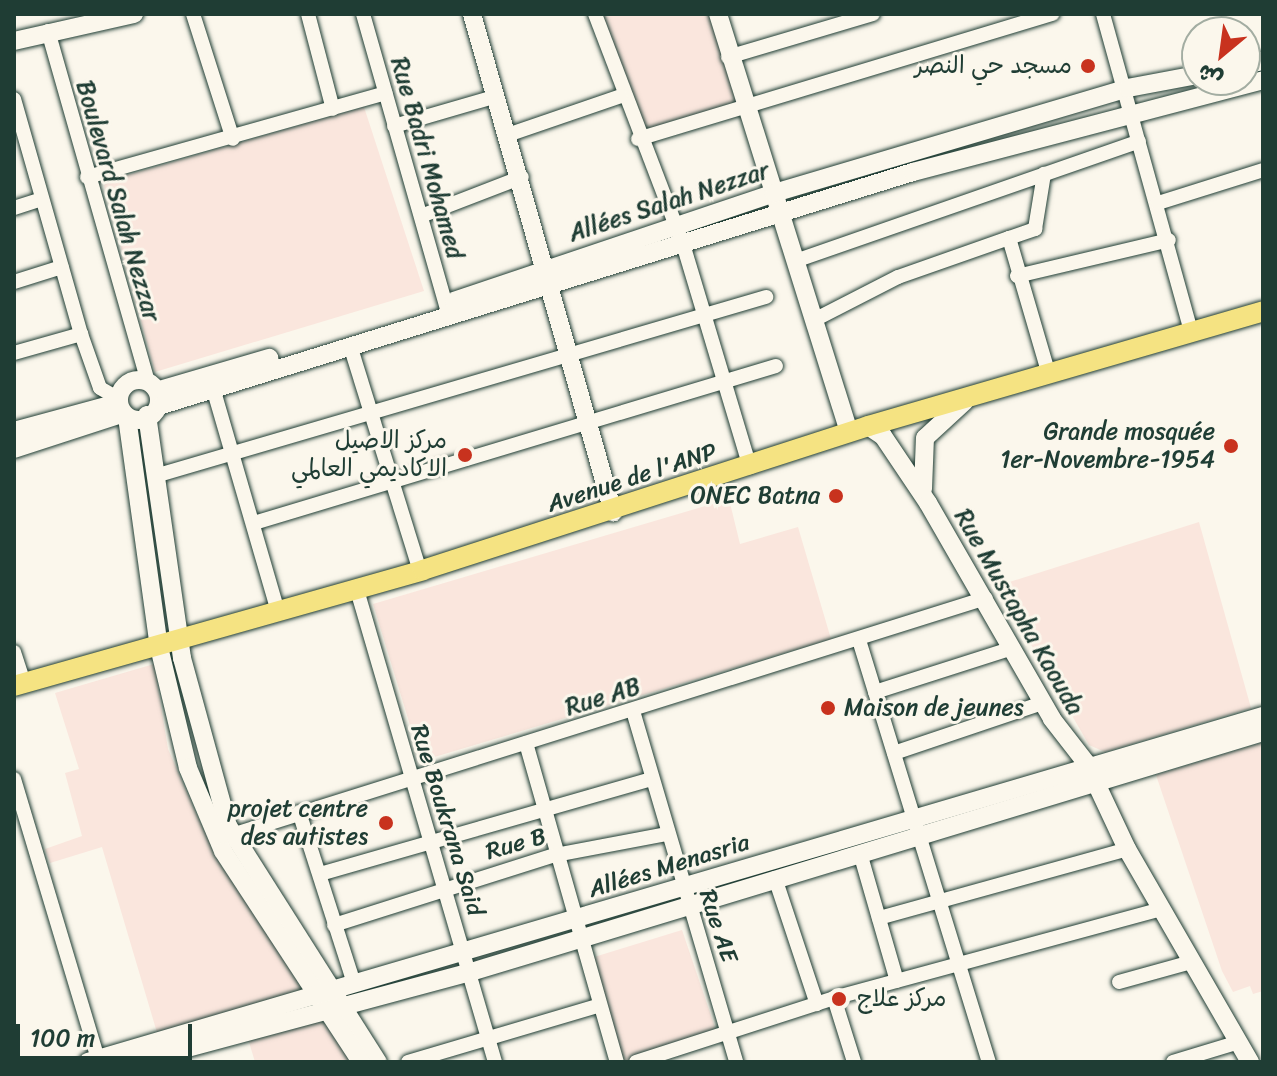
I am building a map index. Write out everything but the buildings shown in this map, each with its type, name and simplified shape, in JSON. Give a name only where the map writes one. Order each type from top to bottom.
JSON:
[{"type":"main road","name":"Avenue de l'ANP","points":[[19,685],[357,590],[613,512],[858,429],[965,401],[1263,311]]},
{"type":"street","points":[[14,41],[47,22],[134,14]]},
{"type":"street","points":[[193,14],[233,139]]},
{"type":"street","points":[[308,14],[333,109]]},
{"type":"street","name":"Rue Badri Mohamed","points":[[363,14],[448,309]]},
{"type":"street","points":[[472,14],[551,274],[569,354],[613,512]]},
{"type":"street","points":[[595,14],[621,96],[706,314],[750,467]]},
{"type":"street","points":[[718,14],[743,107],[816,319],[858,429]]},
{"type":"street","points":[[728,57],[873,14]]},
{"type":"street","points":[[638,139],[1053,14]]},
{"type":"street","points":[[1103,14],[1134,109],[1139,141],[1169,240],[1191,332]]},
{"type":"street","name":"Boulevard Salah Nezzar","points":[[47,22],[87,177],[154,398]]},
{"type":"street","name":"Allées Salah Nezzar","points":[[154,398],[212,383],[678,236],[774,193],[1128,88],[1181,78]]},
{"type":"street","points":[[678,236],[782,215],[1134,109],[1263,80]]},
{"type":"street","points":[[87,177],[233,139],[385,93]]},
{"type":"street","points":[[394,126],[497,96]]},
{"type":"street","points":[[510,134],[621,96]]},
{"type":"street","points":[[14,99],[18,130],[42,199],[81,334],[100,388],[121,408]]},
{"type":"street","points":[[798,260],[1139,141]]},
{"type":"street","points":[[1158,203],[1263,170]]},
{"type":"street","points":[[816,319],[898,277],[1035,229],[1044,174]]},
{"type":"street","points":[[421,216],[522,177]]},
{"type":"street","points":[[14,208],[42,199]]},
{"type":"street","points":[[1009,238],[1017,276],[1049,375]]},
{"type":"street","points":[[1017,276],[1169,240]]},
{"type":"street","points":[[14,282],[62,267]]},
{"type":"street","points":[[155,476],[233,457],[373,411],[766,297]]},
{"type":"street","points":[[278,611],[212,383],[350,345],[448,309]]},
{"type":"street","points":[[14,353],[81,334]]},
{"type":"street","points":[[350,345],[395,478],[420,571]]},
{"type":"street","points":[[254,523],[395,478],[776,366]]},
{"type":"street","points":[[154,398],[125,387],[121,408],[180,642],[200,742],[232,835],[326,991]]},
{"type":"street","points":[[14,449],[154,398]]},
{"type":"street","points":[[154,398],[159,647],[188,768],[223,851],[326,991],[347,1000],[471,972],[576,928],[684,896],[775,878],[1263,732]]},
{"type":"street","points":[[928,503],[921,447],[936,421],[965,401]]},
{"type":"street","points":[[14,431],[121,408]]},
{"type":"street","name":"Rue Mustapha Kaouda","points":[[858,429],[890,445],[928,503],[986,598],[1250,1062]]},
{"type":"street","name":"Rue Boukrana Said","points":[[357,590],[495,1062]]},
{"type":"street","name":"Rue AB","points":[[232,835],[986,598]]},
{"type":"street","points":[[859,640],[989,1062]]},
{"type":"street","points":[[875,692],[1013,648]]},
{"type":"street","points":[[14,652],[19,685]]},
{"type":"street","points":[[894,753],[1043,703]]},
{"type":"street","name":"Rue AE","points":[[633,711],[684,896],[736,1062]]},
{"type":"street","name":"Allées Menasria","points":[[684,896],[911,816],[1263,716]]},
{"type":"street","points":[[526,743],[546,805],[555,855],[617,1062]]},
{"type":"street","points":[[14,779],[21,836],[95,1061]]},
{"type":"street","points":[[320,874],[430,838],[651,779]]},
{"type":"street","points":[[299,812],[334,925],[361,1062]]},
{"type":"street","name":"Rue B","points":[[334,925],[445,887],[555,855],[667,834]]},
{"type":"street","points":[[879,918],[1127,849]]},
{"type":"street","points":[[860,853],[897,981]]},
{"type":"street","points":[[775,878],[817,1004]]},
{"type":"street","points":[[636,1062],[730,1036],[834,998],[1162,909]]},
{"type":"street","name":"Allées Menasria","points":[[135,1062],[347,1000],[464,953],[576,928]]},
{"type":"street","points":[[1119,982],[1191,962]]},
{"type":"street","name":"Allées Menasria","points":[[95,1061],[326,991],[347,1000]]},
{"type":"street","points":[[834,998],[854,1062]]},
{"type":"street","points":[[347,1000],[378,1062]]},
{"type":"street","points":[[408,1062],[600,1005]]},
{"type":"street","points":[[1173,1062],[1239,1042]]},
{"type":"shaded area","points":[[602,14],[717,14],[745,111],[643,142]]},
{"type":"shaded area","points":[[364,107],[424,291],[155,372],[103,182]]},
{"type":"shaded area","points":[[729,499],[740,544],[798,527],[831,639],[421,761],[373,604]]},
{"type":"shaded area","points":[[1199,522],[1251,708],[1105,752],[1089,745],[997,586]]},
{"type":"shaded area","points":[[154,664],[168,749],[200,822],[247,903],[358,1062],[255,1062],[239,1009],[158,1036],[102,847],[50,863],[45,849],[82,836],[65,773],[79,769],[55,693]]},
{"type":"shaded area","points":[[1263,742],[1263,991],[1253,994],[1250,986],[1233,992],[1222,971],[1156,775]]},
{"type":"shaded area","points":[[682,930],[720,1042],[654,1062],[623,1062],[591,958]]},
{"type":"place","name":"مسجد حي النصر","points":[[1088,66]]},
{"type":"place","name":"Grande mosquée 1er-Novembre-1954","points":[[1231,446]]},
{"type":"place","name":"مركز الاصيل الاكاديمي العالمي","points":[[465,455]]},
{"type":"place","name":"ONEC Batna","points":[[836,496]]},
{"type":"place","name":"Maison de jeunes","points":[[828,708]]},
{"type":"place","name":"projet centre des autistes","points":[[386,823]]},
{"type":"place","name":"مركز علاج","points":[[839,999]]}]
